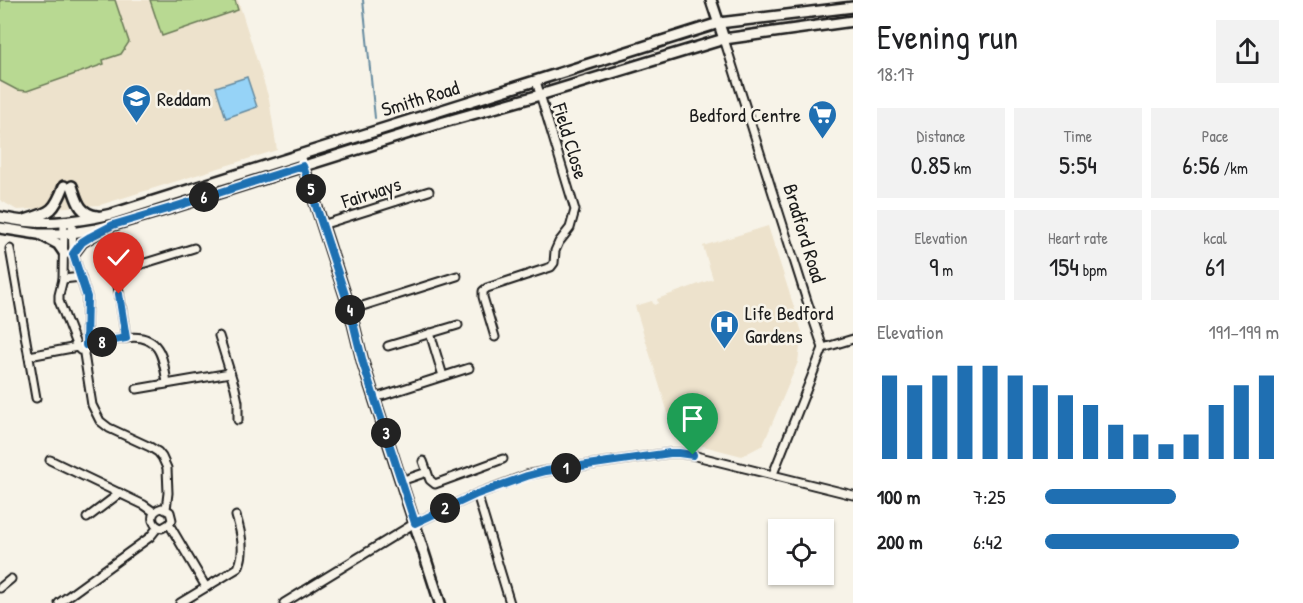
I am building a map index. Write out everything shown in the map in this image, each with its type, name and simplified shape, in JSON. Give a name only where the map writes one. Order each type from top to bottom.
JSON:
[{"type":"main road","name":"Bradford Road","points":[[711,0],[724,39]]},
{"type":"main road","name":"Smith Road","points":[[0,217],[43,224],[104,216],[719,23],[853,7]]},
{"type":"main road","name":"Smith Road","points":[[0,228],[38,234],[68,233],[113,225],[444,122],[724,39],[853,21]]},
{"type":"main road","points":[[300,155],[350,310],[363,363],[440,603]]},
{"type":"main road","points":[[20,222],[52,210],[68,186],[81,209],[88,214],[104,216]]},
{"type":"main road","points":[[38,234],[54,242],[69,254],[82,242],[113,225]]},
{"type":"street","name":"Bradford Road","points":[[724,39],[823,348]]},
{"type":"street","name":"Field Close","points":[[495,337],[483,291],[551,267],[554,263],[555,251],[570,228],[575,210],[536,81]]},
{"type":"street","name":"Fairways","points":[[322,225],[429,190]]},
{"type":"street","points":[[68,222],[69,254],[58,296],[77,347],[84,354]]},
{"type":"street","points":[[126,338],[118,286],[120,275],[129,268],[194,248]]},
{"type":"street","points":[[10,249],[36,398]]},
{"type":"street","points":[[69,254],[81,277],[87,303],[84,354],[92,405],[100,422],[108,428],[159,452],[167,468],[166,509]]},
{"type":"street","points":[[350,310],[457,276]]},
{"type":"street","points":[[63,279],[81,277]]},
{"type":"street","points":[[388,346],[458,325]]},
{"type":"street","points":[[430,333],[443,376]]},
{"type":"street","points":[[219,336],[237,395],[238,420]]},
{"type":"street","points":[[29,356],[139,337],[154,343],[161,353],[167,383]]},
{"type":"street","points":[[773,474],[823,348],[853,339]]},
{"type":"street","points":[[375,398],[469,368]]},
{"type":"street","points":[[137,389],[230,373]]},
{"type":"street","points":[[284,603],[415,523],[477,494],[536,473],[670,453],[688,454],[853,495]]},
{"type":"street","points":[[423,461],[432,482],[438,484],[504,459]]},
{"type":"street","points":[[50,460],[154,512]]},
{"type":"street","points":[[401,481],[428,472]]},
{"type":"street","points":[[87,518],[120,493]]},
{"type":"street","points":[[477,494],[510,603]]},
{"type":"street","points":[[162,508],[170,512],[169,524],[162,528],[158,527],[152,521],[154,512],[162,508]]},
{"type":"street","points":[[180,603],[233,572],[240,564],[242,560],[241,532],[236,516]]},
{"type":"street","points":[[169,524],[206,587]]},
{"type":"street","points":[[59,603],[150,537],[158,527]]},
{"type":"street","points":[[0,588],[11,579]]},
{"type":"shaded area","name":"Reddam","points":[[0,0],[238,0],[269,99],[277,150],[100,205],[17,210],[0,200]]},
{"type":"shaded area","name":"Life Bedford Gardens","points":[[768,226],[802,332],[798,362],[763,445],[742,456],[676,439],[635,306],[652,301],[654,305],[658,303],[657,299],[713,279],[703,246]]},
{"type":"green space","points":[[0,0],[115,0],[129,42],[121,54],[103,60],[104,64],[27,91],[17,90],[0,81]]},
{"type":"green space","points":[[150,0],[235,0],[238,10],[162,36]]},
{"type":"water","points":[[247,77],[257,107],[226,118],[216,87]]},
{"type":"waterway","points":[[363,0],[375,118]]},
{"type":"place","name":"Reddam","points":[[136,124]]},
{"type":"place","name":"Bedford Centre","points":[[822,140]]},
{"type":"place","name":"Life Bedford Gardens","points":[[724,350]]},
{"type":"route","points":[[119,294],[126,338],[86,345],[87,297],[73,254],[82,242],[113,225],[303,166],[415,523],[477,494],[536,473],[670,453],[693,455]]}]
